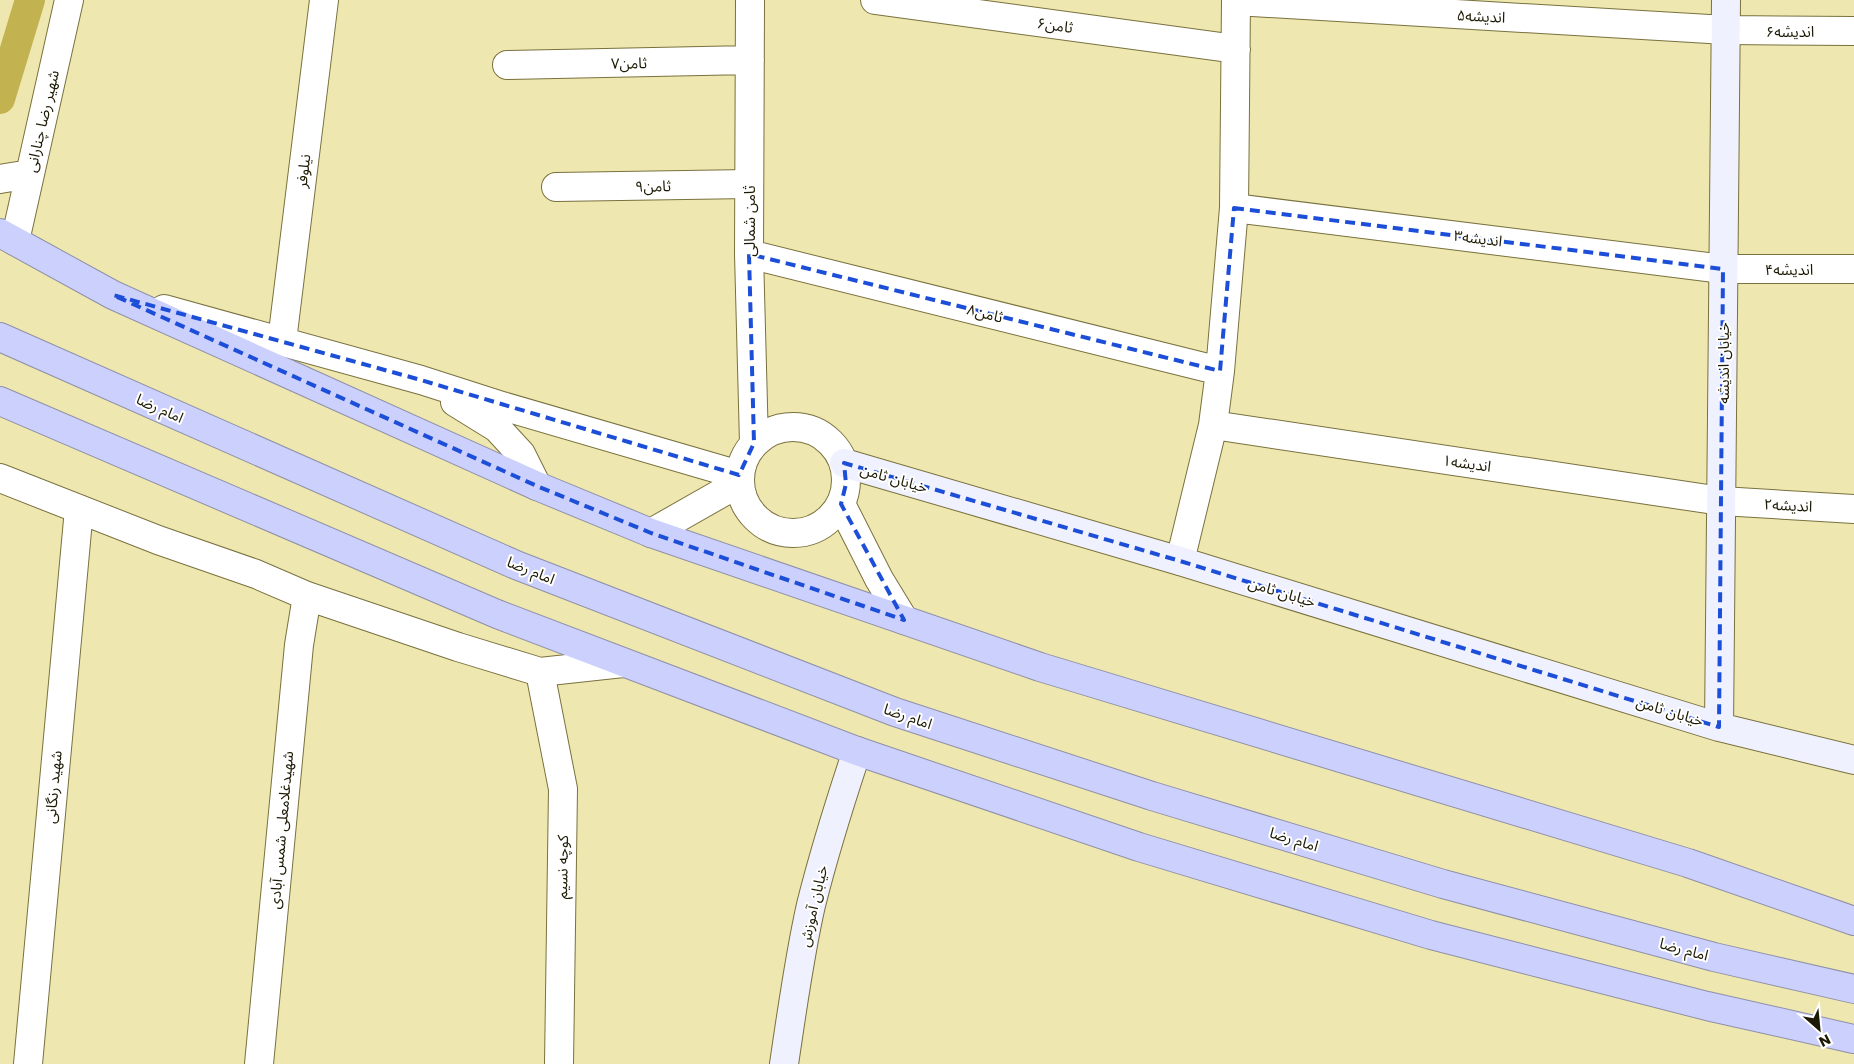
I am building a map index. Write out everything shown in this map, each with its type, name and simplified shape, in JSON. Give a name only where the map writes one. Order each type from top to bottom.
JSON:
[{"type":"highway","points":[[8,237],[113,295],[537,486],[651,533],[1040,667],[1688,863],[1854,921]]},
{"type":"highway","points":[[0,332],[30,351]]},
{"type":"highway","name":"امام رضا","points":[[0,337],[516,564],[895,712],[1152,796],[1443,884],[1714,957],[1854,989]]},
{"type":"highway","points":[[0,401],[496,614],[857,751],[1139,846],[1431,935],[1707,1006],[1854,1039]]},
{"type":"main road","name":"خیابان اندیشه","points":[[1719,727],[1726,0]]},
{"type":"main road","name":"خیابان ثامن","points":[[844,463],[1180,561],[1719,727],[1854,760]]},
{"type":"main road","name":"خیابان آموزش","points":[[784,1064],[794,995],[811,906],[834,823],[857,751]]},
{"type":"street","name":"شهیر رضا چنارانی","points":[[8,237],[30,174],[69,0]]},
{"type":"street","name":"نیلوفر","points":[[282,341],[324,0]]},
{"type":"street","name":"ثامن شمالی","points":[[750,0],[749,254],[754,443]]},
{"type":"street","name":"ثامن۶","points":[[875,0],[1236,49]]},
{"type":"street","points":[[1180,561],[1213,425],[1220,371],[1234,208],[1236,0]]},
{"type":"street","name":"اندیشه۵","points":[[1236,0],[1726,30]]},
{"type":"street","name":"اندیشه۶","points":[[1726,30],[1854,31]]},
{"type":"street","name":"ثامن۷","points":[[507,65],[750,60]]},
{"type":"street","points":[[0,179],[30,174]]},
{"type":"street","name":"ثامن۹","points":[[556,187],[749,184]]},
{"type":"street","name":"اندیشه۳","points":[[1234,208],[1723,269]]},
{"type":"street","name":"ثامن۸","points":[[749,254],[1220,371]]},
{"type":"street","name":"اندیشه۴","points":[[1723,269],[1854,269]]},
{"type":"street","points":[[113,295],[421,380],[739,479]]},
{"type":"street","points":[[421,380],[497,428],[521,454],[537,486]]},
{"type":"street","name":"اندیشه۱","points":[[1213,425],[1721,501]]},
{"type":"street","points":[[794,426],[816,432],[833,444],[844,463],[846,484],[841,504],[822,525],[796,534],[768,528],[747,509],[739,479],[744,458],[754,443],[772,431],[794,426]]},
{"type":"street","points":[[0,478],[256,574],[307,596],[458,647],[540,672],[623,663]]},
{"type":"street","points":[[651,533],[739,479]]},
{"type":"street","name":"اندیشه۲","points":[[1721,501],[1854,509]]},
{"type":"street","points":[[841,504],[879,579],[904,620]]},
{"type":"street","name":"شهید رنگانی","points":[[28,1064],[79,509]]},
{"type":"street","name":"شهیدغلامعلی شمس آبادی","points":[[259,1064],[298,655],[307,596]]},
{"type":"street","name":"کوچه نسیم","points":[[540,672],[564,789],[559,1064]]},
{"type":"highlighted area","points":[[1234,208],[1723,269],[1719,727],[1180,561],[844,463],[846,484],[841,504],[904,620],[651,533],[537,486],[113,295],[421,380],[739,475],[754,443],[749,254],[1220,371]]},
{"type":"waterway","points":[[0,99],[30,0]]}]
